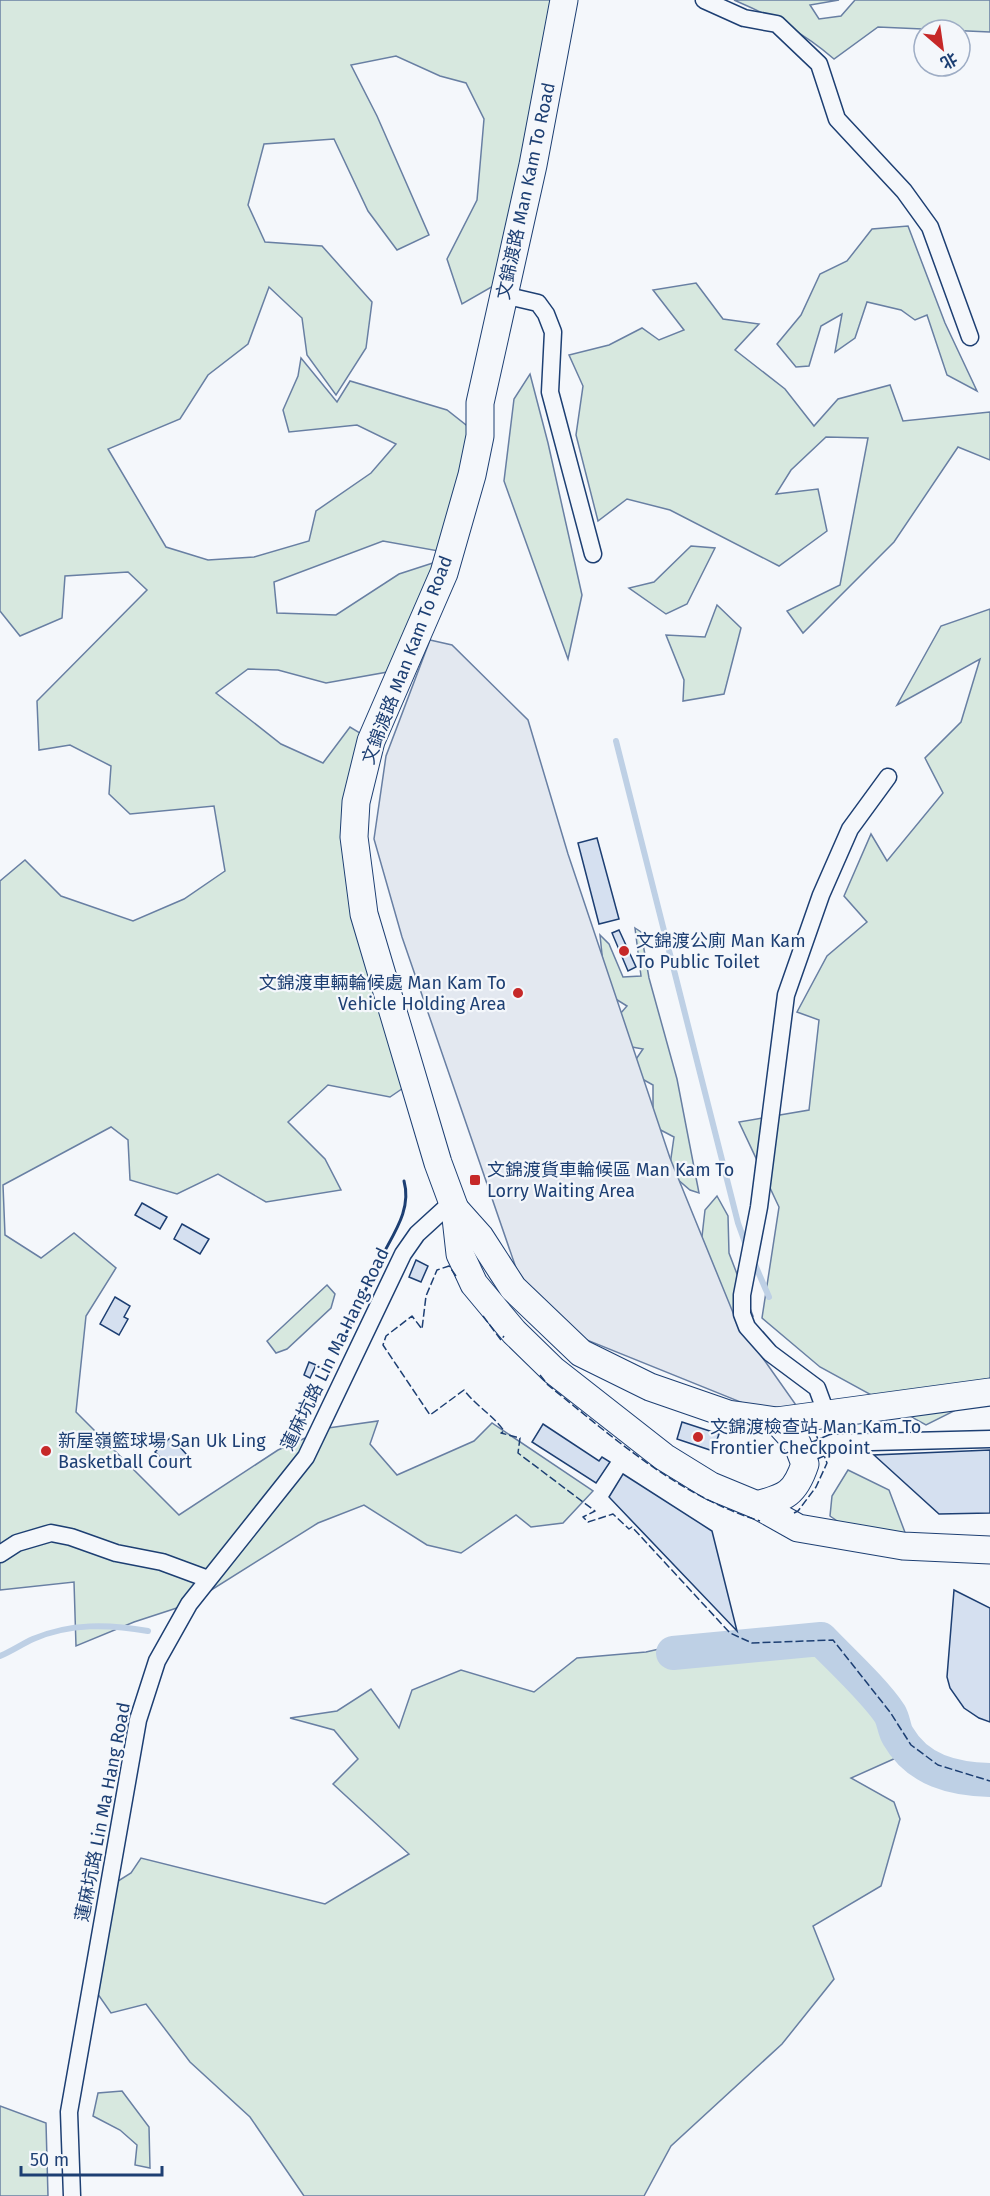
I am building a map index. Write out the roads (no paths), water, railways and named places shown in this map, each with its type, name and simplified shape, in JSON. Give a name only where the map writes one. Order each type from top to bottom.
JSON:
[{"type":"main road","name":"文錦渡路 Man Kam To Road","points":[[564,0],[533,165],[480,403],[480,436],[472,475],[444,573],[371,741],[356,802],[354,837],[363,914],[438,1163],[454,1205],[460,1254],[474,1284],[514,1332],[553,1370],[664,1457],[711,1486],[757,1505],[798,1528],[903,1546],[990,1550]]},
{"type":"main road","name":"文錦渡路 Man Kam To Road","points":[[454,1205],[485,1244],[513,1288],[581,1353],[650,1387],[728,1414],[777,1421],[990,1392]]},
{"type":"main road","points":[[757,1505],[783,1498],[799,1483],[805,1464],[797,1443],[777,1421]]},
{"type":"street","points":[[704,0],[744,18],[777,24],[819,64],[837,119],[904,191],[930,227],[970,337]]},
{"type":"street","points":[[504,295],[538,303],[546,314],[553,332],[550,392],[593,554]]},
{"type":"street","points":[[816,1416],[824,1407],[817,1388],[770,1353],[747,1327],[742,1314],[742,1295],[759,1208],[786,995],[821,895],[849,829],[888,777]]},
{"type":"street","name":"蓮麻坑路 Lin Ma Hang Road","points":[[72,2196],[69,2112],[138,1720],[157,1661],[180,1618],[208,1579],[306,1457],[404,1254],[417,1234],[454,1205]]},
{"type":"street","points":[[802,1456],[832,1443],[990,1439]]},
{"type":"street","points":[[0,1554],[17,1542],[51,1533],[71,1537],[116,1553],[162,1562],[208,1579]]},
{"type":"waterway","points":[[616,741],[738,1223],[747,1248]]},
{"type":"waterway","points":[[753,1260],[769,1297]]},
{"type":"waterway","points":[[0,1656],[33,1639],[61,1630],[104,1626],[148,1631]]},
{"type":"waterway","points":[[673,1653],[821,1639],[884,1705],[898,1736],[916,1758],[950,1775],[990,1780]]},
{"type":"place","name":"文錦渡公廁 Man Kam To Public Toilet","points":[[624,951]]},
{"type":"place","name":"文錦渡車輛輪候處 Man Kam To Vehicle Holding Area","points":[[518,993]]},
{"type":"place","name":"文錦渡貨車輪候區 Man Kam To Lorry Waiting Area","points":[[475,1180]]},
{"type":"place","name":"文錦渡檢查站 Man Kam To Frontier Checkpoint","points":[[698,1437]]},
{"type":"place","name":"新屋嶺籃球場 San Uk Ling Basketball Court","points":[[46,1451]]}]
